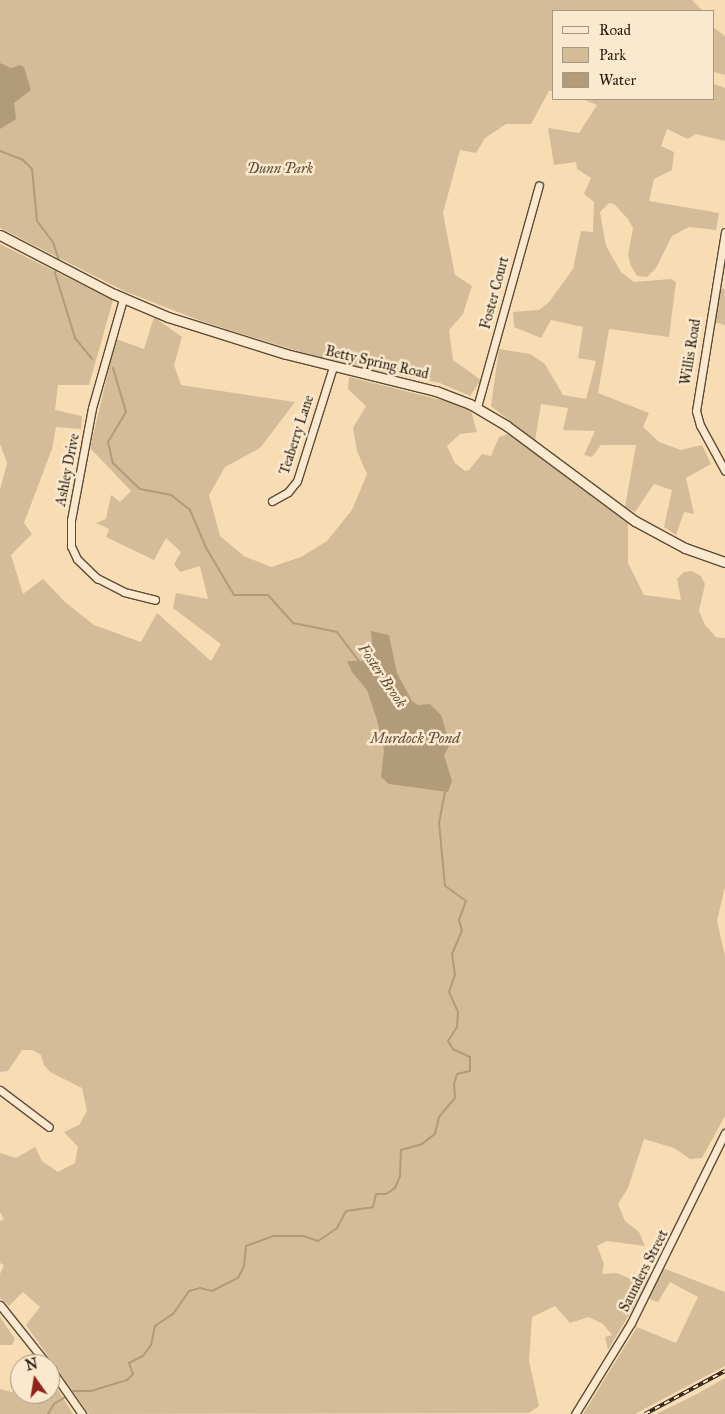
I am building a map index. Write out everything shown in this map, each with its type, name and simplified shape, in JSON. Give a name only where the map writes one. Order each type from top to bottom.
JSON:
[{"type":"street","name":"Foster Court","points":[[477,407],[539,185]]},
{"type":"street","name":"Willis Road","points":[[725,232],[696,411],[700,425],[725,471]]},
{"type":"street","name":"Betty Spring Road","points":[[0,235],[123,299],[201,328],[333,367],[436,391],[477,407],[635,521],[685,548],[725,562]]},
{"type":"street","name":"Ashley Drive","points":[[123,299],[92,408],[72,516],[71,546],[77,559],[96,578],[124,592],[155,600]]},
{"type":"street","name":"Teaberry Lane","points":[[272,501],[288,492],[297,481],[333,367]]},
{"type":"street","points":[[0,1090],[49,1127]]},
{"type":"street","name":"Saunders Street","points":[[575,1414],[631,1323],[725,1133]]},
{"type":"street","points":[[0,1306],[39,1354]]},
{"type":"street","points":[[60,1382],[82,1414]]},
{"type":"green space","name":"Dunn Park","points":[[0,0],[692,0],[702,10],[552,10],[552,91],[549,91],[531,124],[506,124],[485,138],[476,153],[460,150],[443,213],[455,275],[472,286],[463,314],[449,330],[453,360],[481,380],[470,396],[440,383],[335,363],[201,321],[124,291],[0,228]]},
{"type":"green space","points":[[715,29],[725,36],[725,75],[715,72]]},
{"type":"green space","points":[[715,84],[725,88],[725,141],[696,134],[688,139],[667,129],[661,146],[674,152],[672,170],[654,179],[649,201],[719,213],[716,230],[689,227],[672,236],[656,268],[647,277],[637,276],[631,266],[628,255],[633,228],[628,219],[614,204],[609,203],[600,212],[606,246],[621,272],[634,282],[671,279],[676,282],[669,337],[609,329],[598,393],[649,413],[643,427],[659,442],[681,450],[702,445],[711,464],[686,478],[694,514],[684,512],[676,535],[664,527],[672,490],[654,484],[635,512],[625,507],[636,445],[601,445],[592,457],[584,455],[595,431],[563,430],[568,408],[541,404],[535,441],[491,406],[499,349],[530,354],[545,364],[563,395],[586,399],[596,361],[578,358],[583,327],[551,320],[541,338],[514,327],[513,312],[539,310],[549,302],[573,269],[581,231],[593,232],[594,202],[584,194],[591,178],[577,169],[576,162],[554,165],[548,128],[579,133],[597,105],[584,100],[715,100]]},
{"type":"green space","points":[[0,244],[113,300],[89,385],[58,385],[55,410],[82,416],[81,429],[56,427],[52,449],[24,523],[32,534],[11,555],[23,594],[43,579],[65,602],[94,625],[141,642],[157,613],[211,661],[221,644],[173,608],[176,593],[208,599],[200,566],[180,572],[174,564],[181,552],[166,538],[154,560],[106,537],[109,529],[96,523],[106,519],[111,495],[120,502],[131,491],[90,448],[116,339],[144,349],[154,317],[182,337],[174,365],[181,385],[295,402],[260,448],[225,467],[209,495],[220,536],[244,556],[271,567],[301,557],[327,541],[352,510],[367,474],[357,451],[353,428],[366,406],[348,389],[349,377],[470,407],[477,432],[460,434],[447,446],[455,463],[465,471],[469,470],[482,454],[491,456],[499,437],[512,433],[628,523],[628,563],[644,595],[681,600],[677,579],[684,572],[692,571],[701,576],[705,584],[699,611],[705,625],[716,637],[725,638],[725,887],[717,921],[725,956],[725,1116],[702,1158],[690,1159],[674,1148],[644,1139],[628,1188],[618,1204],[625,1221],[639,1232],[645,1246],[607,1241],[597,1246],[604,1264],[602,1274],[617,1273],[633,1280],[639,1278],[642,1270],[648,1271],[650,1280],[608,1350],[605,1337],[612,1335],[603,1324],[589,1317],[570,1323],[555,1306],[532,1317],[529,1361],[539,1406],[529,1413],[89,1414],[60,1373],[60,1354],[47,1354],[26,1325],[40,1307],[23,1292],[9,1306],[0,1298],[0,1274],[4,1265],[0,1263],[0,1221],[4,1219],[0,1212],[0,1153],[16,1158],[35,1147],[42,1161],[58,1172],[75,1163],[78,1147],[64,1132],[79,1125],[87,1111],[82,1088],[50,1072],[44,1065],[41,1055],[32,1050],[22,1050],[8,1071],[0,1072],[0,490],[7,463],[0,444]]},
{"type":"green space","points":[[720,288],[725,289],[725,325],[715,322]]},
{"type":"green space","points":[[663,1268],[725,1292],[725,1366],[635,1414],[583,1414],[637,1327],[676,1343],[698,1297],[670,1282],[658,1302],[647,1298]]},
{"type":"green space","points":[[0,1317],[15,1339],[12,1345],[0,1345]]},
{"type":"green space","points":[[725,1378],[725,1414],[656,1414],[695,1395]]},
{"type":"green space","points":[[0,1389],[10,1392],[10,1404],[60,1404],[60,1393],[73,1414],[0,1414]]},
{"type":"water","points":[[0,63],[11,68],[20,65],[24,67],[31,90],[14,103],[16,119],[0,129]]},
{"type":"water","name":"Murdock Pond","points":[[371,631],[389,635],[397,673],[412,701],[418,705],[430,704],[441,715],[450,745],[444,755],[452,781],[448,792],[389,784],[381,777],[384,750],[377,720],[367,690],[352,672],[347,661],[370,661],[373,656]]},
{"type":"waterway","name":"Foster Brook","points":[[0,151],[23,160],[32,169],[37,221],[53,242],[59,260]]},
{"type":"waterway","name":"Foster Brook","points":[[57,268],[55,273],[75,338],[92,359]]},
{"type":"waterway","name":"Foster Brook","points":[[113,368],[126,412],[108,442],[113,463],[140,489],[171,495],[190,510],[205,546],[234,595],[268,595],[293,623],[337,632],[360,662]]},
{"type":"waterway","name":"Foster Brook","points":[[73,1391],[91,1391],[127,1380],[133,1374],[129,1363],[143,1356],[151,1345],[155,1326],[173,1314],[189,1291],[200,1288],[212,1291],[238,1278],[244,1266],[246,1246],[273,1236],[303,1236],[318,1241],[337,1228],[346,1211],[373,1207],[376,1194],[386,1194],[395,1188],[400,1176],[401,1150],[422,1144],[435,1134],[439,1117],[455,1098],[454,1084],[457,1074],[470,1071],[470,1057],[453,1049],[448,1041],[457,1027],[458,1012],[449,992],[455,975],[452,954],[462,931],[459,920],[466,901],[445,886],[439,823],[445,792]]},
{"type":"waterway","name":"Foster Brook","points":[[48,1414],[54,1404],[65,1397]]},
{"type":"railway","points":[[645,1414],[725,1371]]}]
